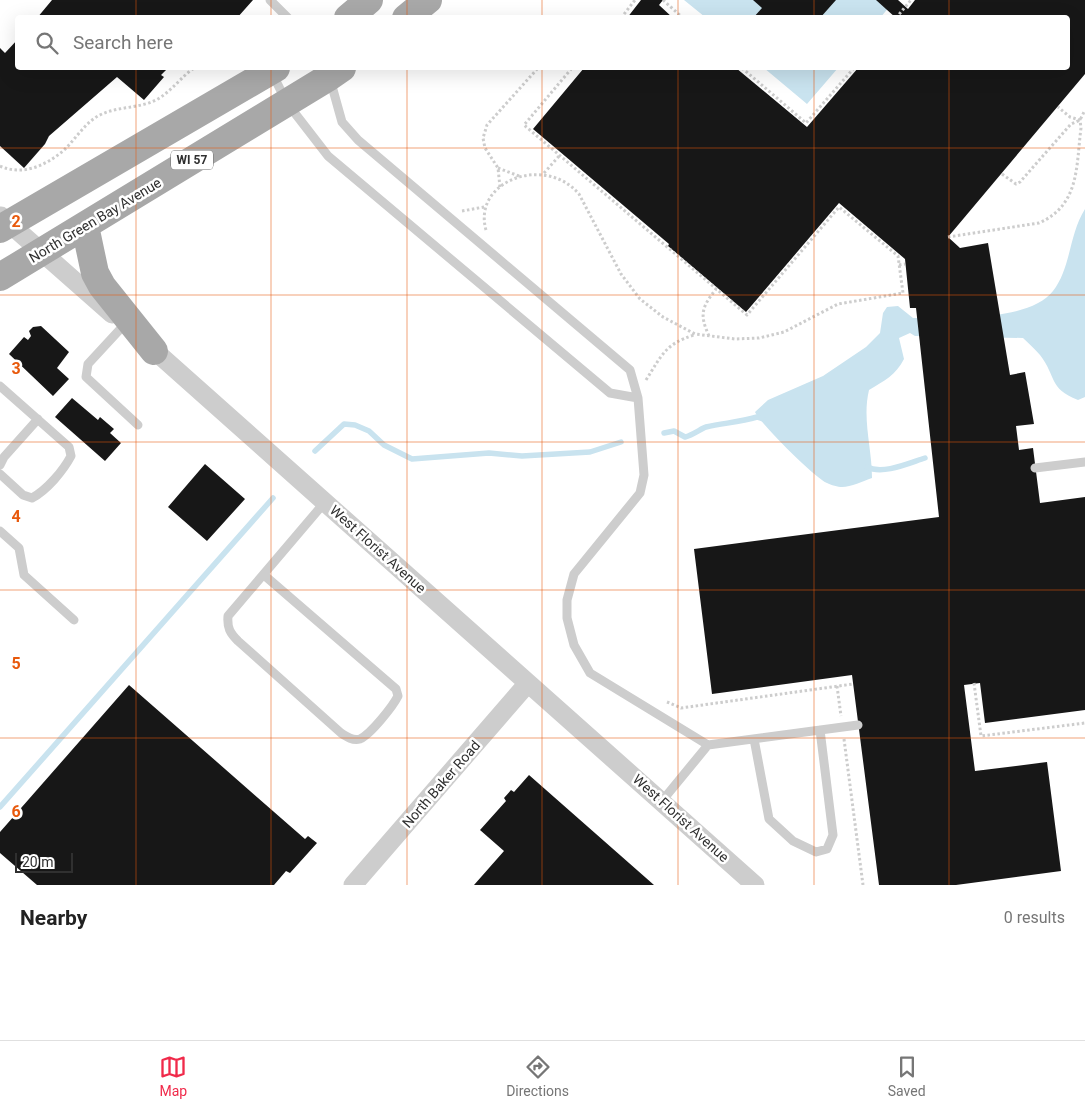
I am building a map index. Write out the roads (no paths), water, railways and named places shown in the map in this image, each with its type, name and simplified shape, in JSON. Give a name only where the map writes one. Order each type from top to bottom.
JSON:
[{"type":"main road","points":[[352,15],[369,0]]},
{"type":"main road","points":[[410,15],[428,0]]},
{"type":"main road","name":"WI 57","points":[[3,223],[271,70]]},
{"type":"main road","name":"North Green Bay Avenue","points":[[0,277],[287,103],[332,71]]},
{"type":"main road","points":[[85,226],[95,273],[102,286],[154,351]]},
{"type":"street","name":"West Florist Avenue","points":[[3,223],[42,252],[326,502],[755,885]]},
{"type":"street","name":"North Baker Road","points":[[353,885],[528,683]]},
{"type":"lane","points":[[270,0],[285,15]]},
{"type":"lane","points":[[273,70],[287,103],[328,156],[610,393],[638,398]]},
{"type":"lane","points":[[332,71],[342,122],[358,140],[630,370],[638,398],[644,475],[640,493],[574,574],[567,600],[567,618],[574,645],[590,673],[708,745],[858,725]]},
{"type":"lane","points":[[124,325],[88,364],[86,377],[138,425]]},
{"type":"lane","points":[[0,386],[69,447],[71,456],[68,463],[40,493],[32,498],[23,495],[0,474]]},
{"type":"lane","points":[[0,465],[4,457],[38,420]]},
{"type":"lane","points":[[1035,468],[1085,462]]},
{"type":"lane","points":[[264,575],[396,689],[398,696],[395,702],[367,734],[359,739],[350,739],[341,733],[230,632],[228,616],[326,502]]},
{"type":"lane","points":[[0,531],[19,548],[24,575],[74,620]]},
{"type":"lane","points":[[754,739],[769,819],[793,841],[816,852],[827,849],[833,835],[820,730]]},
{"type":"lane","points":[[662,801],[708,745]]},
{"type":"water","points":[[684,0],[895,0],[882,15],[703,15]]},
{"type":"water","points":[[766,70],[836,70],[807,104]]},
{"type":"water","points":[[1085,209],[1085,397],[1078,400],[1062,391],[1057,386],[1040,355],[1023,338],[915,336],[910,333],[899,338],[904,359],[901,365],[889,377],[869,390],[867,423],[872,478],[846,487],[827,483],[811,471],[777,438],[755,412],[768,400],[823,376],[866,347],[880,333],[883,313],[887,307],[898,306],[913,318],[967,317],[1008,313],[1042,301],[1053,291],[1059,282],[1067,262],[1076,229]]},
{"type":"waterway","points":[[664,433],[674,431],[685,437],[706,427],[757,417],[763,419]]},
{"type":"waterway","points":[[315,451],[344,424],[355,425],[369,431],[384,445],[412,459],[489,453],[522,456],[590,452],[621,442]]},
{"type":"waterway","points":[[867,467],[881,470],[888,469],[925,458]]},
{"type":"waterway","points":[[0,807],[273,498]]}]
